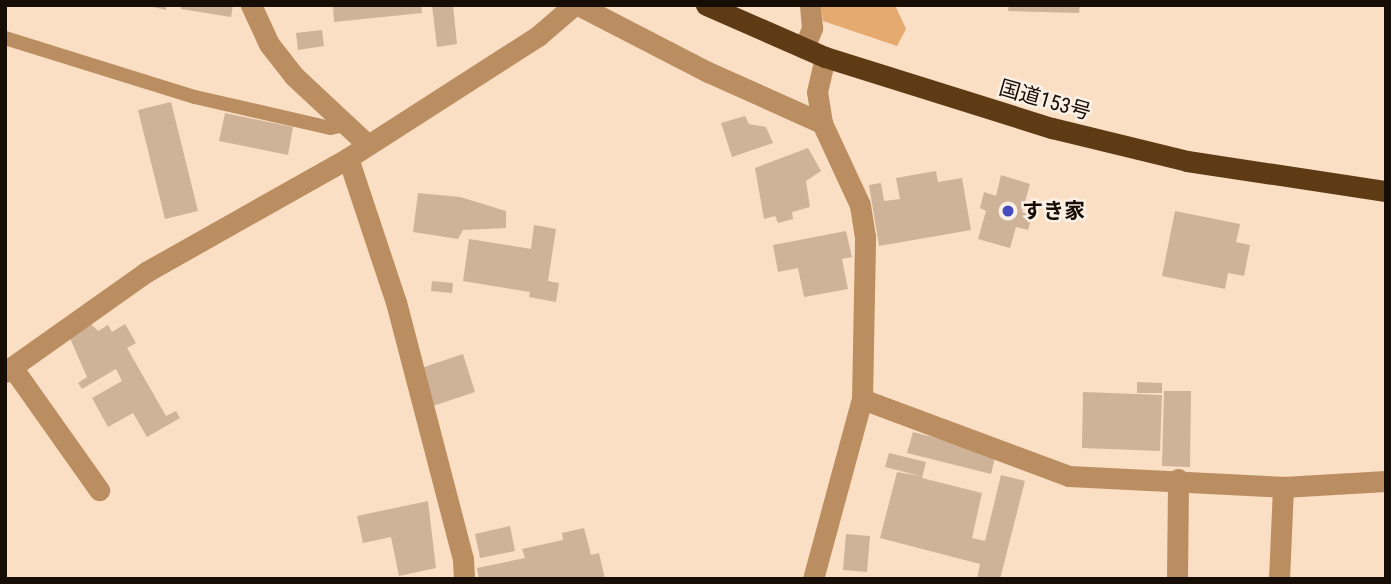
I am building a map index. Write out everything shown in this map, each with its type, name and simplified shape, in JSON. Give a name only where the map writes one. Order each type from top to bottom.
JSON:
[{"type":"highway","name":"国道153号","points":[[706,5],[825,57],[1052,128],[1186,161],[1386,191]]},
{"type":"street","points":[[251,5],[269,44],[294,76],[368,145]]},
{"type":"street","points":[[99,490],[9,369],[146,272],[348,158],[538,36],[576,5],[708,72],[822,123]]},
{"type":"street","points":[[804,48],[812,28],[810,5]]},
{"type":"street","points":[[813,579],[862,399],[865,237],[860,205],[822,123],[817,92],[825,57]]},
{"type":"street","points":[[348,158],[399,314],[463,559],[464,579]]},
{"type":"street","points":[[862,399],[1069,476],[1178,479],[1283,487],[1386,481]]},
{"type":"street","points":[[1177,579],[1178,479]]},
{"type":"street","points":[[1279,579],[1283,487]]},
{"type":"lane","points":[[5,38],[195,97],[330,128],[344,125]]},
{"type":"shaded area","points":[[821,5],[895,5],[906,29],[897,46],[823,21]]},
{"type":"building","points":[[144,5],[166,5],[166,10]]},
{"type":"building","points":[[181,5],[233,5],[231,17],[181,9]]},
{"type":"building","points":[[333,5],[421,5],[422,13],[334,22]]},
{"type":"building","points":[[432,5],[453,5],[457,44],[437,47]]},
{"type":"building","points":[[1009,5],[1080,5],[1079,13],[1008,11]]},
{"type":"building","points":[[322,30],[324,46],[298,50],[296,33]]},
{"type":"building","points":[[171,102],[198,211],[165,219],[138,110]]},
{"type":"building","points":[[225,113],[293,127],[288,155],[219,141]]},
{"type":"building","points":[[745,116],[749,124],[766,127],[773,143],[732,157],[721,123]]},
{"type":"building","points":[[808,148],[821,171],[806,181],[810,207],[792,212],[793,219],[778,223],[775,216],[764,219],[755,168]]},
{"type":"building","points":[[936,171],[938,182],[962,178],[971,230],[879,246],[869,185],[881,183],[884,201],[900,199],[896,178]]},
{"type":"building","points":[[1001,175],[1030,184],[1022,212],[1032,216],[1028,230],[1016,227],[1010,248],[978,239],[986,211],[980,208],[984,192],[996,196]]},
{"type":"building","points":[[418,193],[460,197],[506,211],[506,228],[463,230],[458,239],[413,232]]},
{"type":"building","points":[[1175,211],[1240,224],[1236,242],[1250,245],[1244,276],[1228,273],[1225,289],[1162,276]]},
{"type":"building","points":[[534,225],[556,229],[548,281],[559,283],[556,302],[529,297],[530,292],[463,281],[469,239],[531,249]]},
{"type":"building","points":[[846,231],[852,257],[842,259],[848,289],[804,297],[798,268],[778,272],[773,245]]},
{"type":"building","points":[[432,281],[453,283],[452,293],[431,291]]},
{"type":"building","points":[[91,324],[98,331],[108,325],[112,332],[125,324],[136,343],[127,348],[166,416],[176,411],[180,418],[147,437],[133,413],[108,427],[92,398],[122,381],[116,369],[82,389],[78,383],[87,377],[69,336]]},
{"type":"building","points":[[463,354],[475,392],[433,406],[421,368]]},
{"type":"building","points":[[1137,382],[1162,383],[1162,393],[1137,393]]},
{"type":"building","points":[[1164,391],[1191,391],[1190,467],[1162,466]]},
{"type":"building","points":[[1083,392],[1162,395],[1160,451],[1082,448]]},
{"type":"building","points":[[913,432],[996,453],[991,474],[907,453]]},
{"type":"building","points":[[889,453],[926,462],[922,478],[982,493],[972,538],[985,541],[1001,475],[1025,481],[1000,579],[977,579],[980,564],[880,538],[897,472],[920,476],[885,467]]},
{"type":"building","points":[[428,501],[436,568],[399,576],[391,537],[363,543],[357,516]]},
{"type":"building","points":[[510,526],[515,551],[480,558],[475,534]]},
{"type":"building","points":[[584,528],[591,555],[599,553],[605,579],[479,579],[477,568],[525,558],[522,549],[563,540],[562,533]]},
{"type":"building","points":[[846,534],[870,536],[867,572],[843,570]]},
{"type":"place","name":"すき家","points":[[1008,211]]}]
